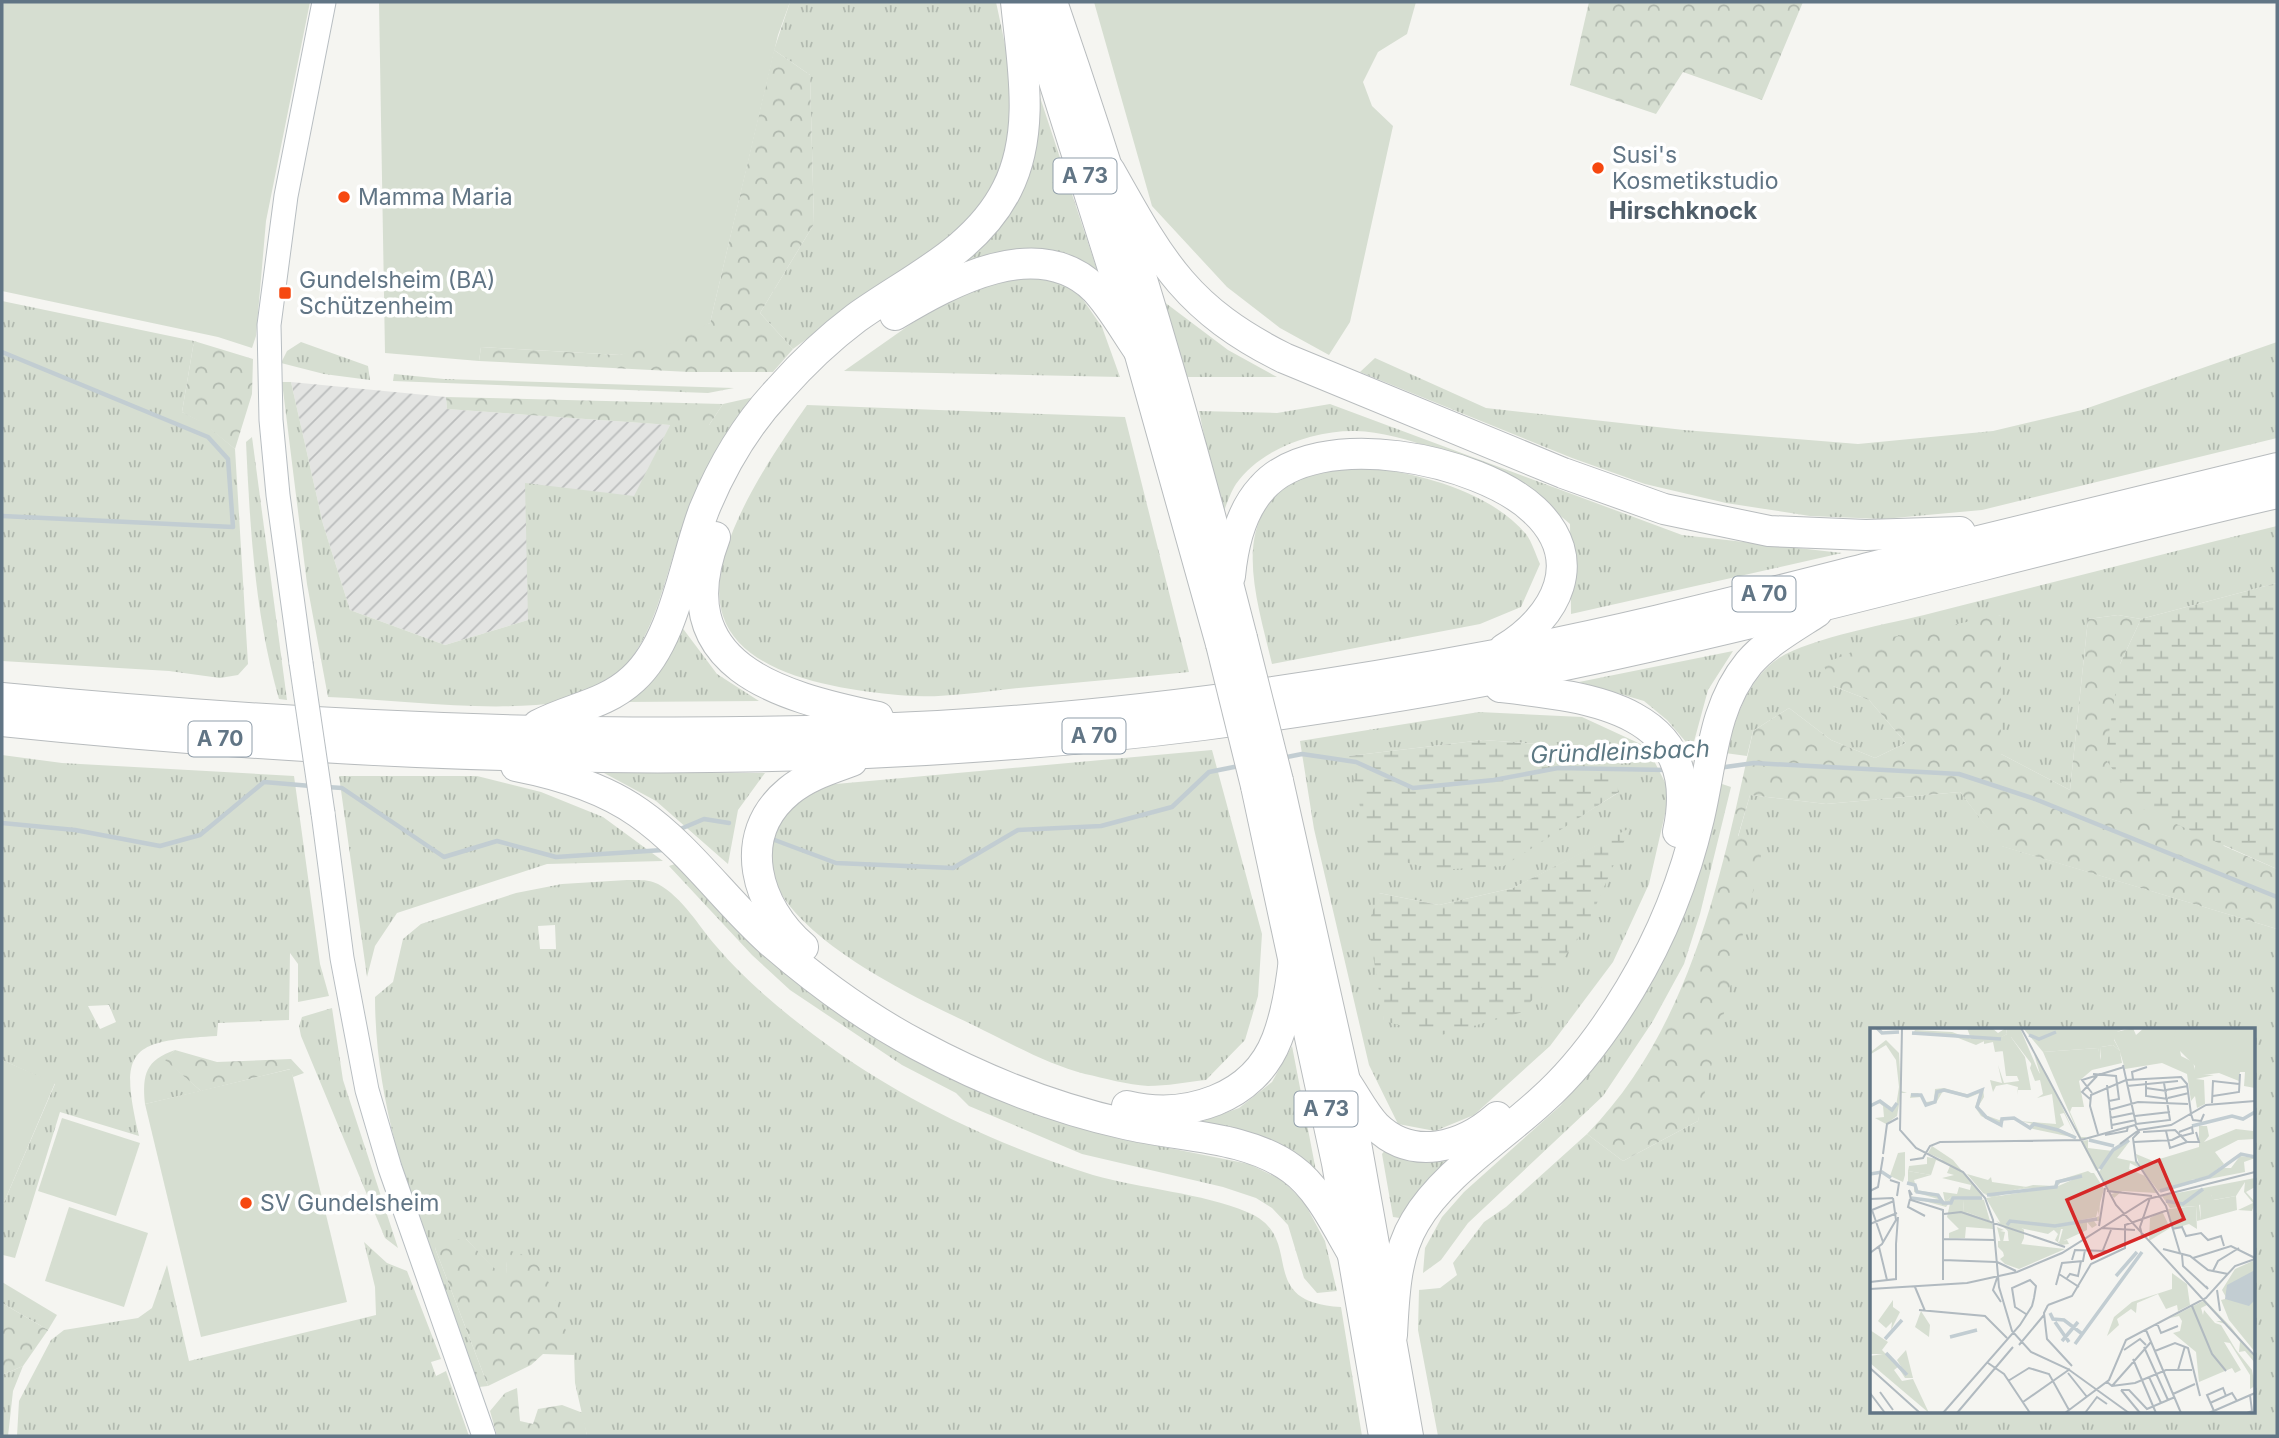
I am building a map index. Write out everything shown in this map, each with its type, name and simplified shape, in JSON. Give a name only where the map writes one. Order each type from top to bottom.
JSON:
[{"type":"highway","points":[[526,732],[552,718],[608,698],[634,679],[653,655],[670,616],[704,511],[722,470],[855,319],[945,260],[973,237],[1007,190],[1019,157],[1024,121],[1016,2]]},
{"type":"highway","name":"A 73","points":[[1029,2],[1229,587],[1232,641]]},
{"type":"highway","name":"A 73","points":[[1052,2],[1110,171],[1149,359]]},
{"type":"highway","points":[[1110,171],[1144,231],[1180,284],[1208,312],[1247,339],[1364,392],[1612,492],[1728,525],[1769,531],[1866,535],[2034,526]]},
{"type":"highway","points":[[823,356],[928,296],[986,270],[1016,264],[1050,266],[1073,274],[1094,289],[1149,359]]},
{"type":"highway","points":[[768,415],[714,540],[702,592],[713,637],[738,667],[779,691],[840,709],[940,726]]},
{"type":"highway","name":"A 73","points":[[1175,432],[1232,641],[1345,1082],[1373,1259],[1408,1436]]},
{"type":"highway","points":[[1229,587],[1232,560],[1242,519],[1263,486],[1282,471],[1307,459],[1345,453],[1421,461],[1471,475],[1533,509],[1551,530],[1558,547],[1561,581],[1548,613],[1535,627],[1492,656]]},
{"type":"highway","name":"A 70","points":[[2,698],[409,728],[526,732],[708,732],[940,726],[1192,702],[1492,656],[1664,620],[2034,526],[2277,468]]},
{"type":"highway","name":"A 70","points":[[2,721],[162,736],[440,751],[594,756],[878,752],[1063,739],[1205,724],[1469,683],[1560,666],[2277,494]]},
{"type":"highway","points":[[1345,1082],[1374,1125],[1390,1137],[1411,1146],[1446,1147],[1483,1129],[1553,1064],[1611,987],[1638,937],[1675,844],[1683,809],[1711,750],[1727,698],[1751,661],[1786,632],[1833,601]]},
{"type":"highway","points":[[1373,1259],[1413,1224],[1427,1203],[1455,1175],[1545,1098],[1591,1047],[1631,988],[1668,916],[1690,855],[1694,786],[1651,726],[1612,705],[1557,693],[1469,683]]},
{"type":"highway","points":[[440,751],[524,768],[567,780],[637,812],[670,838],[771,941],[821,983],[879,1023],[951,1063],[1016,1091],[1086,1115],[1234,1144],[1271,1156],[1293,1170],[1309,1185],[1395,1284],[1386,1330]]},
{"type":"highway","points":[[878,752],[811,777],[787,792],[764,826],[757,849],[755,872],[764,897],[780,925],[800,944],[876,1000],[943,1039],[1008,1070],[1081,1095],[1134,1108],[1167,1111],[1196,1108],[1222,1099],[1258,1072],[1280,1029],[1294,959]]},
{"type":"highway","name":"A 73","points":[[1267,783],[1294,959],[1373,1259]]},
{"type":"highway","name":"A 73","points":[[1384,1436],[1386,1330]]},
{"type":"street","points":[[324,2],[272,286],[269,325],[271,420],[301,663],[354,1026],[368,1090],[390,1168],[484,1436]]},
{"type":"shaded area","points":[[291,382],[446,397],[447,409],[670,425],[635,496],[528,569],[528,620],[445,645],[350,610],[323,524]]},
{"type":"green space","points":[[2,2],[310,2],[266,221],[256,336],[252,348],[218,337],[2,291]]},
{"type":"green space","points":[[379,2],[790,2],[778,35],[710,323],[675,342],[620,355],[481,347],[479,361],[385,353]]},
{"type":"green space","points":[[790,2],[996,2],[1008,62],[1013,109],[1008,154],[999,179],[985,201],[967,221],[793,349],[760,313],[814,224],[810,75],[774,50]]},
{"type":"green space","points":[[1094,2],[1416,2],[1407,34],[1378,52],[1363,82],[1372,106],[1393,126],[1350,322],[1329,355],[1280,328],[1227,287],[1152,206]]},
{"type":"green space","points":[[1589,2],[1803,2],[1762,100],[1683,72],[1656,114],[1570,85]]},
{"type":"green space","points":[[774,50],[810,75],[814,224],[760,313],[793,349],[773,372],[689,372],[479,361],[481,347],[620,355],[710,323]]},
{"type":"green space","points":[[1033,76],[1102,285],[1085,270],[947,274],[971,252]]},
{"type":"green space","points":[[1044,275],[1075,288],[1102,327],[1120,377],[844,371],[945,300],[1001,278]]},
{"type":"green space","points":[[1159,298],[1228,350],[1277,377],[1184,377]]},
{"type":"green space","points":[[2,301],[194,341],[182,412],[204,423],[235,449],[248,664],[238,675],[220,678],[169,671],[2,661]]},
{"type":"green space","points":[[194,341],[253,359],[252,394],[235,449],[204,424],[182,412]]},
{"type":"green space","points":[[301,342],[368,366],[370,380],[324,374],[281,363],[287,351]]},
{"type":"green space","points":[[2277,342],[2277,438],[1982,510],[1883,519],[1810,516],[1726,503],[1645,484],[1572,458],[1360,372],[1375,358],[1486,408],[1684,430],[1858,444],[1993,431],[2082,410]]},
{"type":"green space","points":[[394,374],[444,379],[734,388],[708,393],[393,381]]},
{"type":"green space","points":[[282,382],[291,382],[323,524],[350,610],[445,645],[528,620],[525,483],[634,496],[670,425],[709,425],[723,404],[754,397],[695,498],[681,531],[660,599],[647,631],[631,659],[609,681],[578,697],[536,705],[458,705],[328,697],[307,584]]},
{"type":"green space","points":[[446,397],[723,404],[709,425],[670,425],[447,409]]},
{"type":"green space","points":[[1330,404],[1682,535],[1842,553],[1571,614],[1570,524],[1526,492],[1469,463],[1409,441],[1356,431],[1306,438],[1259,461],[1236,484],[1221,518],[1199,411],[1277,413]]},
{"type":"green space","points":[[807,405],[1125,417],[1189,672],[954,695],[912,696],[824,684],[773,666],[751,653],[734,637],[723,616],[719,591],[722,564],[744,506]]},
{"type":"green space","points":[[252,437],[287,700],[279,699],[259,604],[246,442]]},
{"type":"green space","points":[[1367,467],[1409,474],[1453,487],[1493,506],[1511,519],[1528,537],[1540,564],[1521,607],[1480,624],[1272,664],[1254,577],[1253,549],[1258,524],[1270,502],[1292,484],[1324,470]]},
{"type":"green space","points":[[2277,526],[2277,583],[2141,619],[2118,615],[2088,619],[2070,790],[2001,754],[2001,615],[1833,686],[1869,700],[1906,743],[1875,758],[1831,740],[1789,708],[1753,731],[1747,756],[1725,753],[1744,701],[1758,677],[1779,658],[1810,644]]},
{"type":"green space","points":[[2277,583],[2277,869],[2138,807],[2105,758],[2120,664],[2141,619]]},
{"type":"green space","points":[[2001,615],[2001,754],[2070,790],[2088,619],[2118,615],[2141,619],[2120,664],[2224,846],[2277,869],[2277,929],[2001,846],[1960,792],[1826,804],[1750,795],[1738,836],[1762,846],[1760,863],[1698,1121],[1623,1161],[1587,1134],[1623,1092],[1653,1046],[1677,997],[1715,892],[1753,731],[1789,708],[1831,740],[1875,758],[1906,743],[1869,700],[1833,686],[1823,664],[1883,639]]},
{"type":"green space","points":[[681,626],[717,674],[759,701],[625,702]]},
{"type":"green space","points":[[1733,651],[1708,690],[1692,749],[1667,720],[1644,701],[1579,682]]},
{"type":"green space","points":[[1479,712],[1582,717],[1647,747],[1670,792],[1649,884],[1613,962],[1550,1046],[1474,1115],[1435,1131],[1398,1124],[1369,1065],[1314,829],[1300,741]],"holes":[[[1483,740],[1553,745],[1604,754],[1618,793],[1568,824],[1349,756]],[[1630,829],[1384,1021],[1379,893],[1439,905],[1513,888]]]},
{"type":"green space","points":[[1483,740],[1553,745],[1604,753],[1619,792],[1504,866],[1436,870],[1370,853],[1349,756]]},
{"type":"green space","points":[[1212,750],[1262,934],[1258,996],[1245,1040],[1206,1080],[1155,1086],[1132,1084],[1071,1070],[1028,1052],[904,991],[862,966],[823,938],[791,908],[772,874],[771,840],[793,804],[825,785]]},
{"type":"green space","points":[[2,755],[62,763],[294,776],[320,964],[329,996],[298,1002],[298,964],[290,953],[289,1020],[218,1023],[217,1036],[166,1041],[149,1046],[138,1054],[132,1067],[130,1084],[139,1136],[60,1112],[15,1258],[3,1255],[2,1260],[2,1207],[55,1084],[2,1060]],"holes":[[[109,1005],[116,1022],[100,1029],[88,1006]]]},
{"type":"green space","points":[[604,773],[765,773],[738,810],[728,864],[656,801]]},
{"type":"green space","points":[[339,776],[477,776],[541,792],[603,817],[663,861],[547,864],[397,913],[375,946],[367,977]]},
{"type":"green space","points":[[1719,783],[1731,787],[1700,914],[1684,964],[1653,1021],[1603,1096],[1468,1223],[1441,1260],[1423,1273],[1425,1248],[1442,1217],[1464,1192],[1560,1106],[1598,1062],[1640,999],[1670,946],[1692,892]]},
{"type":"green space","points":[[1960,792],[2002,846],[2277,929],[2277,1436],[1438,1436],[1418,1330],[1419,1290],[1440,1288],[1457,1275],[1453,1263],[1484,1222],[1506,1207],[1587,1134],[1623,1161],[1698,1121],[1738,837],[1750,795],[1826,804]]},
{"type":"green space","points":[[1630,828],[1586,928],[1523,1012],[1438,1036],[1384,1021],[1368,925],[1379,893],[1439,905],[1513,888]]},
{"type":"green space","points":[[678,863],[776,961],[1144,1143],[1249,1164],[1282,1180],[1304,1202],[1325,1241],[1337,1291],[1317,1293],[1304,1278],[1288,1225],[1272,1208],[1256,1198],[1223,1187],[1082,1154],[969,1106],[956,1093],[902,1065],[790,990],[752,955],[669,866]]},
{"type":"green space","points":[[635,880],[658,884],[683,904],[738,970],[814,1035],[912,1099],[983,1134],[1093,1175],[1229,1206],[1247,1212],[1265,1223],[1275,1237],[1288,1281],[1297,1294],[1314,1303],[1341,1307],[1362,1436],[587,1436],[575,1383],[574,1355],[506,1250],[507,1274],[499,1274],[466,1239],[435,1248],[488,1386],[479,1387],[426,1244],[396,1147],[378,1047],[375,997],[393,982],[403,939],[421,924],[516,893],[562,884]],"holes":[[[555,925],[556,949],[540,949],[538,926]]]},
{"type":"green space","points":[[332,1008],[343,1080],[398,1248],[385,1238],[301,1036],[299,1026],[302,1017]]},
{"type":"green space","points":[[1292,1046],[1316,1171],[1186,1127],[1239,1108],[1272,1082]]},
{"type":"green space","points":[[175,1050],[166,1060],[201,1091],[145,1104],[144,1084],[148,1070],[158,1058]]},
{"type":"green space","points":[[175,1050],[217,1062],[291,1059],[304,1073],[293,1077],[290,1069],[201,1091],[165,1060]]},
{"type":"green space","points":[[2,1060],[55,1083],[2,1207]]},
{"type":"green space","name":"SV Gundelsheim","points":[[291,1069],[347,1302],[201,1337],[145,1104]]},
{"type":"green space","points":[[62,1118],[140,1143],[116,1216],[38,1191]]},
{"type":"green space","points":[[1386,1149],[1428,1163],[1458,1156],[1400,1218],[1393,1217],[1382,1154]]},
{"type":"green space","points":[[69,1207],[148,1233],[124,1307],[45,1281]]},
{"type":"green space","points":[[445,1239],[466,1239],[499,1273],[507,1273],[505,1249],[533,1258],[551,1286],[574,1355],[543,1354],[531,1365],[488,1386],[435,1248]]},
{"type":"green space","points":[[364,1242],[387,1263],[407,1271],[441,1359],[431,1362],[436,1376],[446,1371],[469,1436],[17,1436],[19,1401],[51,1340],[64,1330],[138,1318],[152,1308],[167,1265],[189,1361],[376,1315],[375,1287]]},
{"type":"green space","points":[[2,1282],[57,1315],[48,1330],[2,1303]]},
{"type":"green space","points":[[2,1303],[48,1330],[23,1366],[2,1375]]},
{"type":"green space","points":[[23,1366],[13,1391],[8,1436],[2,1436],[2,1375]]},
{"type":"green space","points":[[517,1388],[520,1421],[533,1424],[538,1409],[562,1405],[583,1413],[587,1436],[497,1436],[490,1411],[505,1393]]},
{"type":"waterway","points":[[2,352],[208,437],[228,459],[233,527],[2,516]]},
{"type":"waterway","name":"Gründleinsbach","points":[[1282,758],[1302,754],[1356,762],[1413,788],[1494,780],[1558,768],[1667,770]]},
{"type":"waterway","name":"Gründleinsbach","points":[[1718,768],[1754,763],[1959,774],[2035,799],[2277,897]]},
{"type":"waterway","name":"Gründleinsbach","points":[[772,839],[836,863],[953,868],[1018,830],[1101,826],[1172,807],[1209,772],[1239,766]]},
{"type":"waterway","name":"Gründleinsbach","points":[[2,823],[75,830],[160,846],[200,835],[264,782],[311,786]]},
{"type":"waterway","name":"Gründleinsbach","points":[[327,787],[342,788],[444,857],[497,841],[556,857],[663,850]]},
{"type":"waterway","name":"Gründleinsbach","points":[[678,830],[704,819],[729,823]]},
{"type":"place","name":"Susi's Kosmetikstudio","points":[[1598,168]]},
{"type":"place","name":"Mamma Maria","points":[[344,197]]},
{"type":"place","name":"Gundelsheim (BA) Schützenheim","points":[[285,293]]},
{"type":"place","name":"SV Gundelsheim","points":[[246,1203]]},
{"type":"district","name":"Hirschknock","points":[[1683,211]]}]
